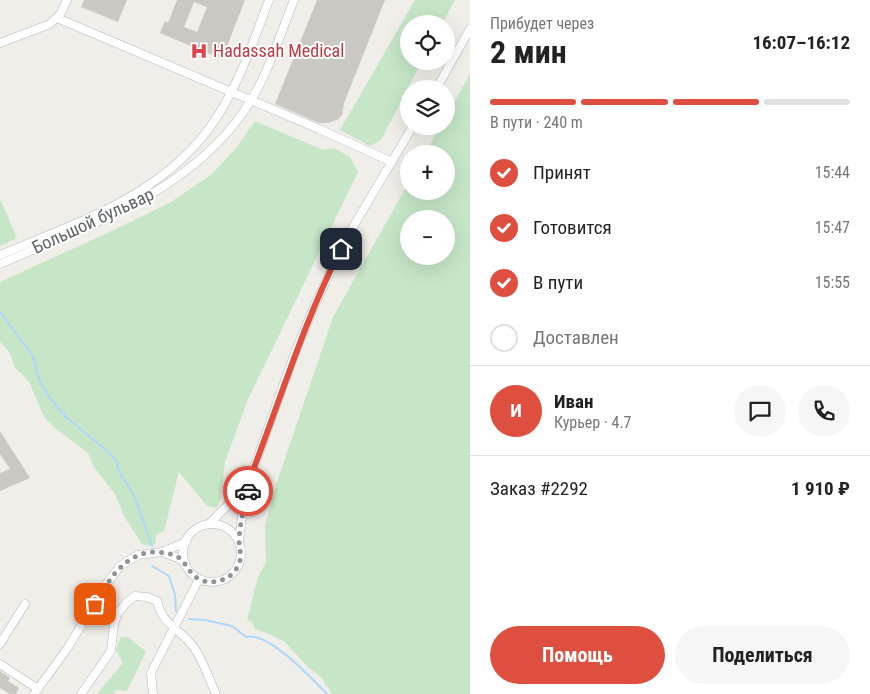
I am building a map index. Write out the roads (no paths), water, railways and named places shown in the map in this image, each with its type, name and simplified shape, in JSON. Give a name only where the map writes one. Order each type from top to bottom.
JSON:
[{"type":"street","points":[[0,42],[42,28],[57,18],[67,0]]},
{"type":"street","name":"Большой бульвар","points":[[0,256],[129,198],[151,185],[188,154],[216,118],[230,92],[245,62],[269,0]]},
{"type":"street","name":"Большой бульвар","points":[[0,264],[97,222],[159,190],[198,161],[233,126],[250,101],[266,70],[294,0]]},
{"type":"street","points":[[57,18],[392,162]]},
{"type":"street","points":[[441,80],[470,29]]},
{"type":"street","points":[[239,542],[243,508],[252,473],[294,356],[315,304],[350,232],[408,135]]},
{"type":"street","points":[[209,524],[232,501],[252,473]]},
{"type":"street","points":[[209,524],[227,528],[234,534],[241,550],[238,568],[225,579],[216,582],[199,579],[188,570],[183,556],[186,542],[193,532],[209,524]]},
{"type":"street","points":[[0,664],[36,691],[67,649],[105,586],[120,566],[138,555],[162,552],[186,542]]},
{"type":"street","points":[[162,552],[185,563]]},
{"type":"street","points":[[153,694],[150,673],[199,579]]},
{"type":"street","points":[[81,694],[111,651],[114,624],[118,613],[136,596],[147,597],[157,601],[160,613],[165,621],[175,627],[193,647],[216,694]]},
{"type":"street","points":[[0,644],[26,604]]},
{"type":"waterway","points":[[0,312],[33,356],[39,380],[49,397],[67,418],[116,460],[119,471],[135,498],[152,546]]},
{"type":"waterway","points":[[152,566],[169,576],[175,595],[176,611]]},
{"type":"waterway","points":[[189,619],[205,620],[232,626],[246,637],[255,637],[266,641],[301,668],[327,694]]},
{"type":"place","name":"Hadassah Medical","points":[[199,51]]}]
